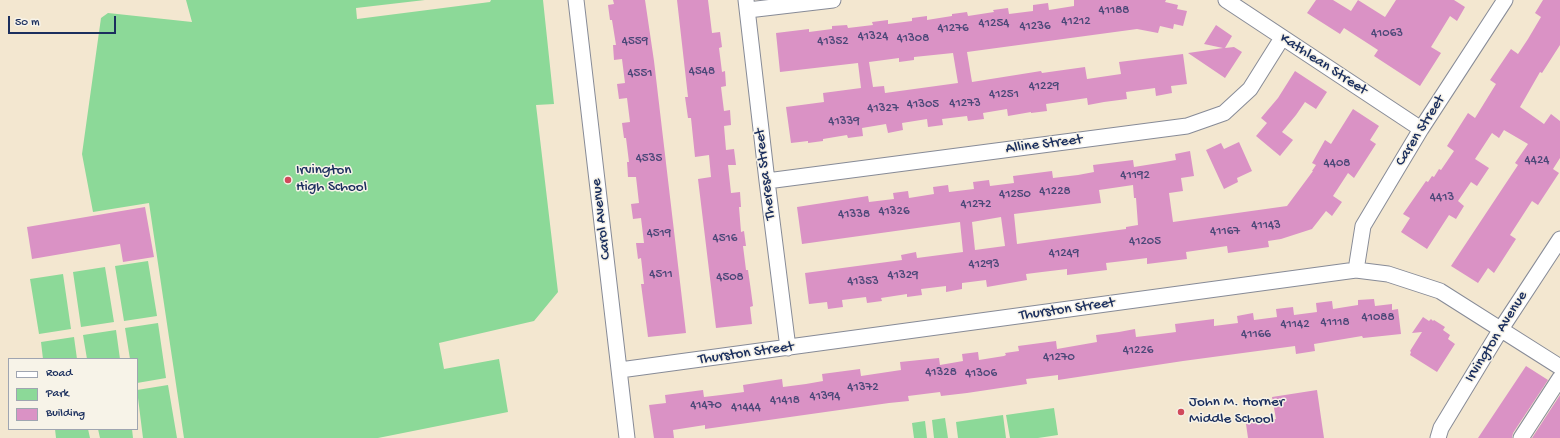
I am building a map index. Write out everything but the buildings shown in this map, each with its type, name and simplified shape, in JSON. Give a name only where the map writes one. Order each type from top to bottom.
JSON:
[{"type":"street","name":"Carol Avenue","points":[[576,0],[627,438]]},
{"type":"street","points":[[747,5],[833,0]]},
{"type":"street","name":"Kathlean Street","points":[[1226,0],[1421,130]]},
{"type":"street","name":"Caren Street","points":[[1356,270],[1363,226],[1421,130],[1505,0]]},
{"type":"street","name":"Theresa Street","points":[[747,5],[788,348]]},
{"type":"street","name":"Alline Street","points":[[767,181],[1187,126],[1224,113],[1230,108],[1250,89],[1282,38]]},
{"type":"street","name":"Irvington Avenue","points":[[1438,438],[1442,428],[1501,329],[1560,239]]},
{"type":"street","name":"Thurston Street","points":[[620,370],[1356,270],[1388,274],[1440,290],[1560,367]]},
{"type":"street","points":[[1521,438],[1560,378]]},
{"type":"green space","name":"Irvington High School","points":[[186,0],[425,0],[356,8],[357,19],[490,2],[491,0],[543,0],[554,104],[536,105],[558,292],[534,321],[439,343],[444,369],[499,359],[508,412],[378,438],[184,438],[149,203],[93,212],[82,154],[101,18],[108,13],[192,22]]},
{"type":"green space","points":[[148,261],[157,316],[124,321],[115,266]]},
{"type":"green space","points":[[105,267],[114,322],[81,327],[73,272]]},
{"type":"green space","points":[[63,274],[71,329],[39,334],[30,279]]},
{"type":"green space","points":[[158,323],[166,378],[138,383],[138,358],[130,358],[125,328]]},
{"type":"green space","points":[[116,330],[120,358],[87,358],[83,335]]},
{"type":"green space","points":[[74,337],[77,358],[43,358],[41,342]]},
{"type":"green space","points":[[168,385],[177,438],[143,438],[138,390]]},
{"type":"green space","points":[[1054,408],[1058,435],[1038,438],[1010,438],[1006,415]]},
{"type":"green space","points":[[1003,415],[1006,438],[958,438],[956,422]]},
{"type":"green space","points":[[945,418],[948,438],[934,438],[932,420]]},
{"type":"green space","points":[[925,421],[927,438],[914,438],[912,423]]},
{"type":"green space","points":[[55,430],[88,430],[90,438],[56,438]]},
{"type":"green space","points":[[98,430],[132,430],[133,438],[100,438]]},
{"type":"place","name":"Irvington High School","points":[[288,180]]},
{"type":"place","name":"John M. Horner Middle School","points":[[1181,412]]}]
